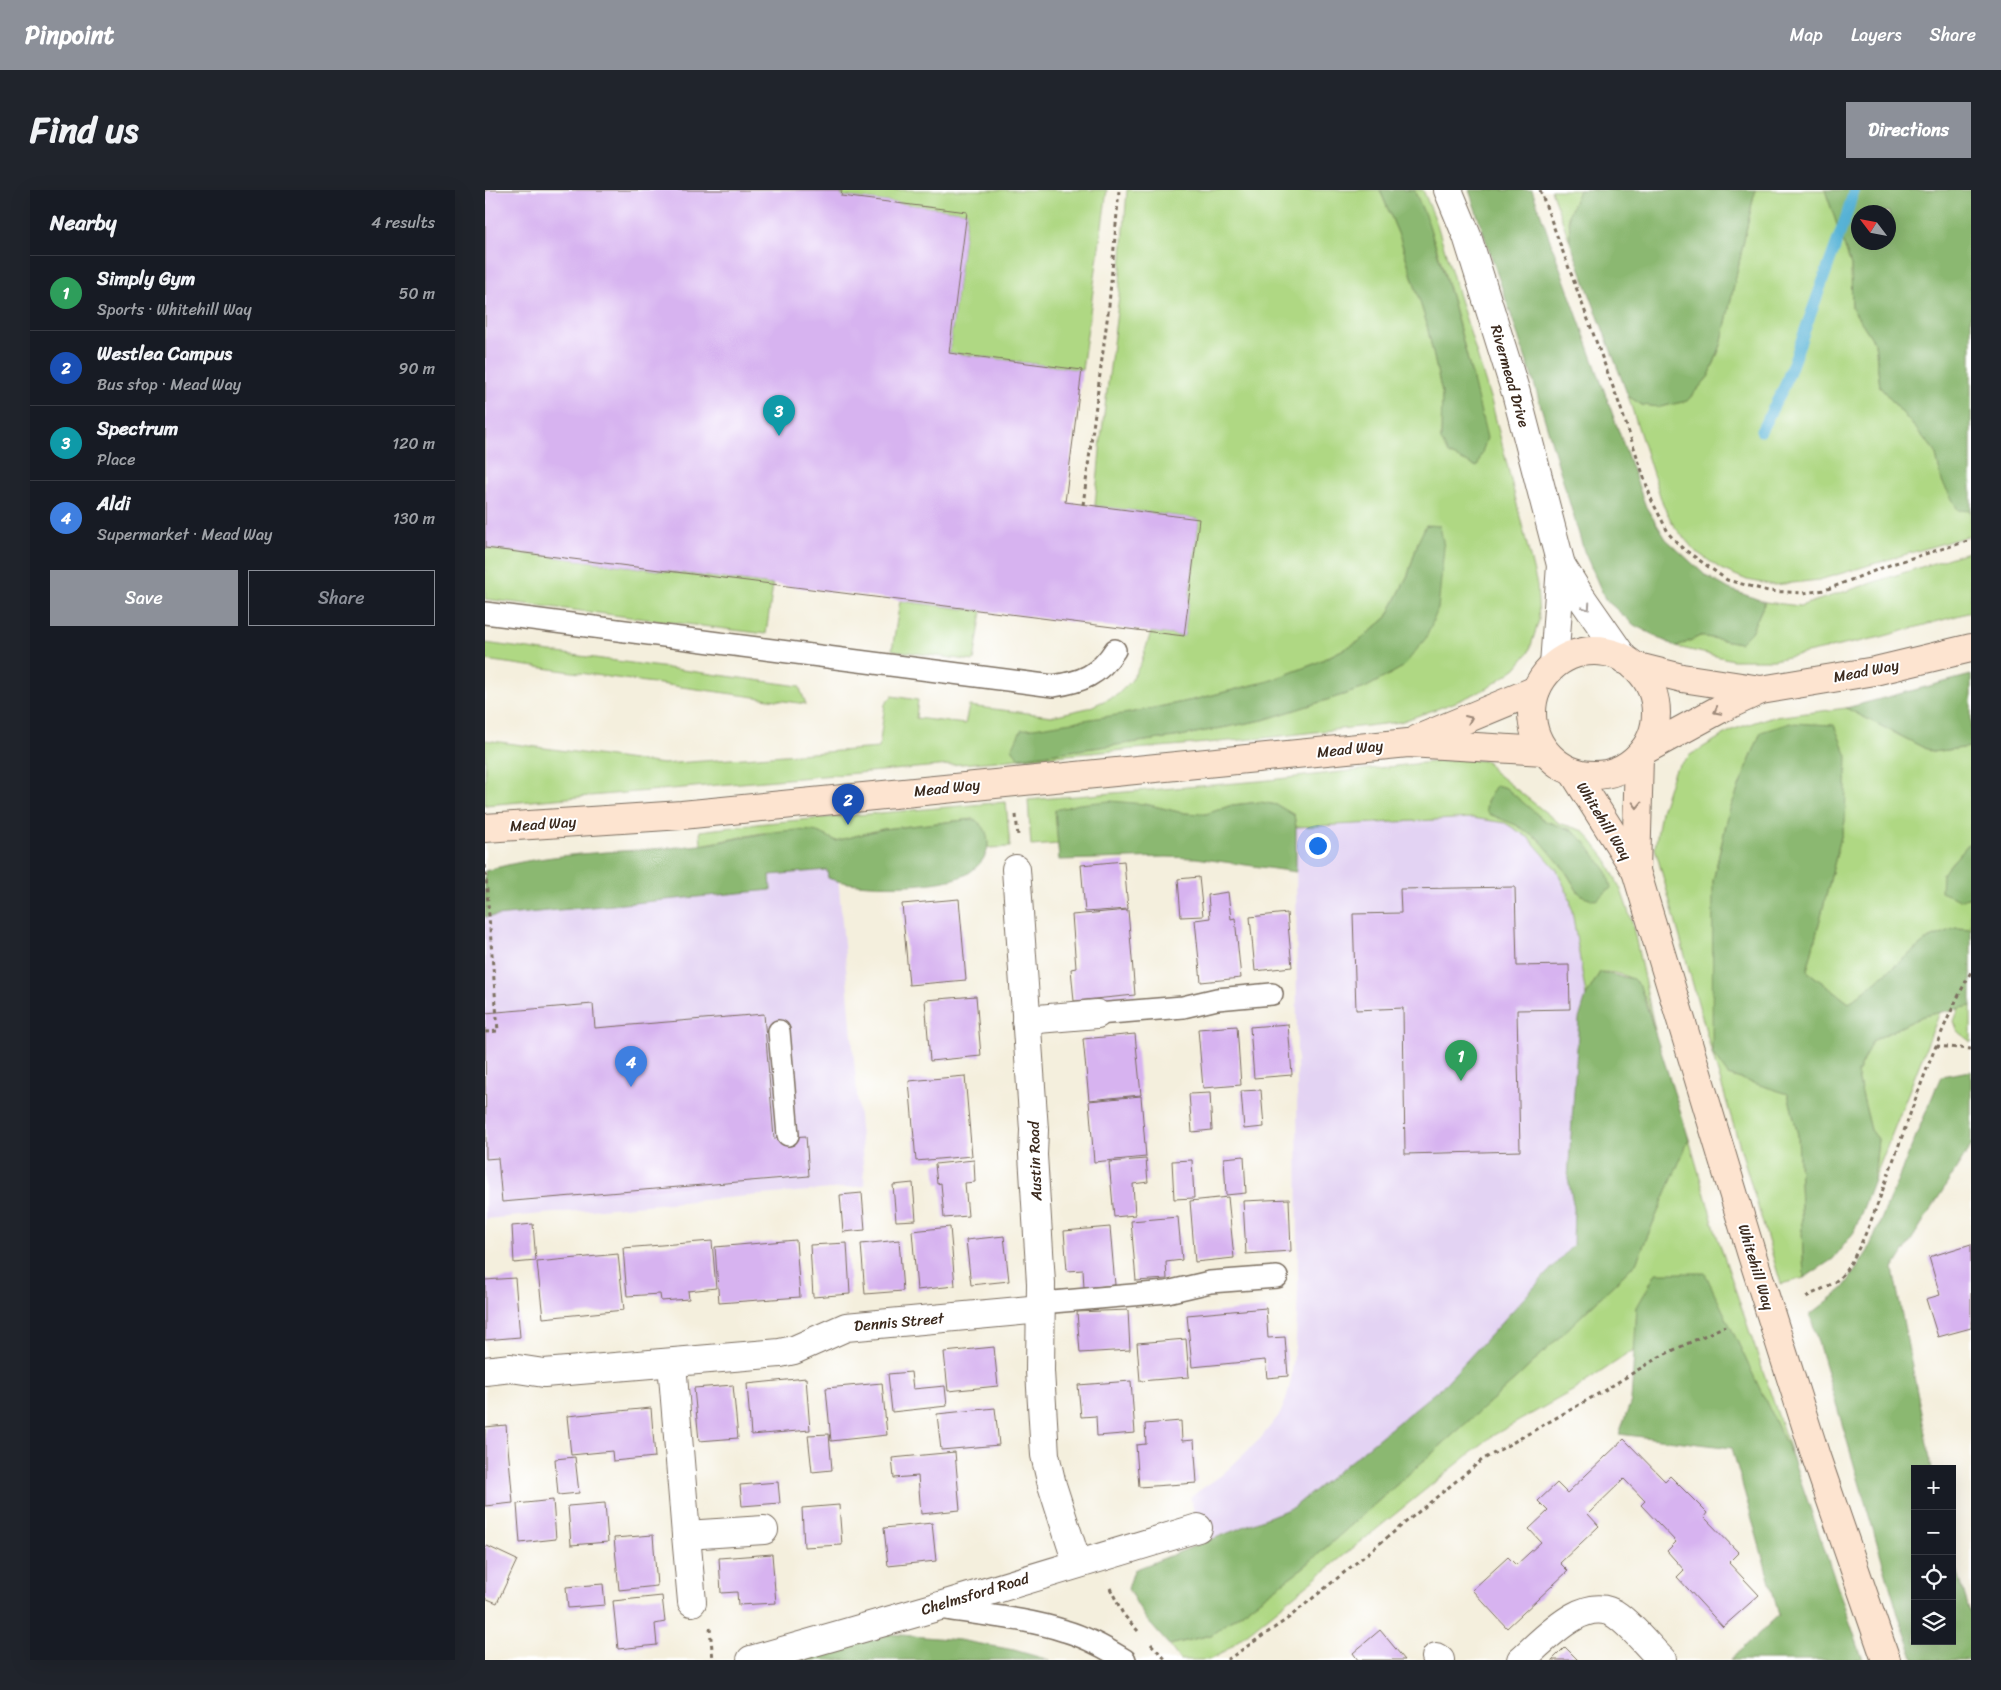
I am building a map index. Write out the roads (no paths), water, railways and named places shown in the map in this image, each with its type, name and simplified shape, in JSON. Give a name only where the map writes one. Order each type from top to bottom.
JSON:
[{"type":"main road","name":"Mead Way","points":[[1641,754],[1722,708],[1761,690],[1875,671],[1971,648]]},
{"type":"main road","points":[[1588,651],[1606,652],[1630,663],[1648,683],[1655,700],[1656,718],[1652,736],[1641,754],[1630,764],[1615,772],[1598,776],[1581,775],[1566,769],[1544,751],[1533,730],[1531,712],[1536,690],[1542,678],[1555,665],[1570,655],[1588,651]]},
{"type":"main road","name":"Mead Way","points":[[1630,663],[1689,680],[1761,690]]},
{"type":"main road","name":"Mead Way","points":[[1408,743],[1536,690]]},
{"type":"main road","name":"Mead Way","points":[[485,828],[682,814],[1408,743],[1544,751]]},
{"type":"main road","name":"Whitehill Way","points":[[1635,870],[1641,754]]},
{"type":"main road","name":"Whitehill Way","points":[[1573,772],[1635,870],[1751,1252],[1816,1457],[1886,1660]]},
{"type":"street","name":"Rivermead Drive","points":[[1448,190],[1467,236],[1516,393],[1561,565]]},
{"type":"street","points":[[1561,565],[1579,594],[1630,663]]},
{"type":"street","points":[[1555,665],[1561,565]]},
{"type":"street","name":"Austin Road","points":[[1015,869],[1034,1130],[1033,1154],[1041,1306],[1040,1372],[1045,1455],[1052,1485],[1088,1560]]},
{"type":"street","points":[[1026,1020],[1097,1014]]},
{"type":"street","name":"Dennis Street","points":[[485,1370],[511,1368],[544,1373],[780,1353],[794,1350],[846,1327],[1041,1306]]},
{"type":"street","points":[[672,1363],[692,1602]]},
{"type":"street","name":"Chelmsford Road","points":[[751,1660],[933,1608],[1198,1528]]},
{"type":"street","points":[[686,1535],[764,1530]]},
{"type":"street","points":[[1521,1660],[1575,1616],[1593,1610],[1607,1610],[1618,1616],[1662,1660]]},
{"type":"lane","points":[[485,614],[1053,686],[1097,672],[1107,663],[1115,650]]},
{"type":"lane","points":[[1097,1014],[1183,1007],[1217,1000],[1272,994]]},
{"type":"lane","points":[[779,1031],[788,1134]]},
{"type":"lane","points":[[1041,1306],[1167,1292],[1193,1284],[1277,1277]]},
{"type":"lane","points":[[933,1608],[1015,1620],[1066,1631],[1087,1639],[1125,1660]]},
{"type":"waterway","points":[[1761,431],[1785,385],[1854,190]]},
{"type":"place","name":"Spectrum","points":[[779,436]]},
{"type":"place","name":"Westlea Campus","points":[[848,825]]},
{"type":"place","name":"Simply Gym","points":[[1461,1081]]},
{"type":"place","name":"Aldi","points":[[631,1087]]}]
